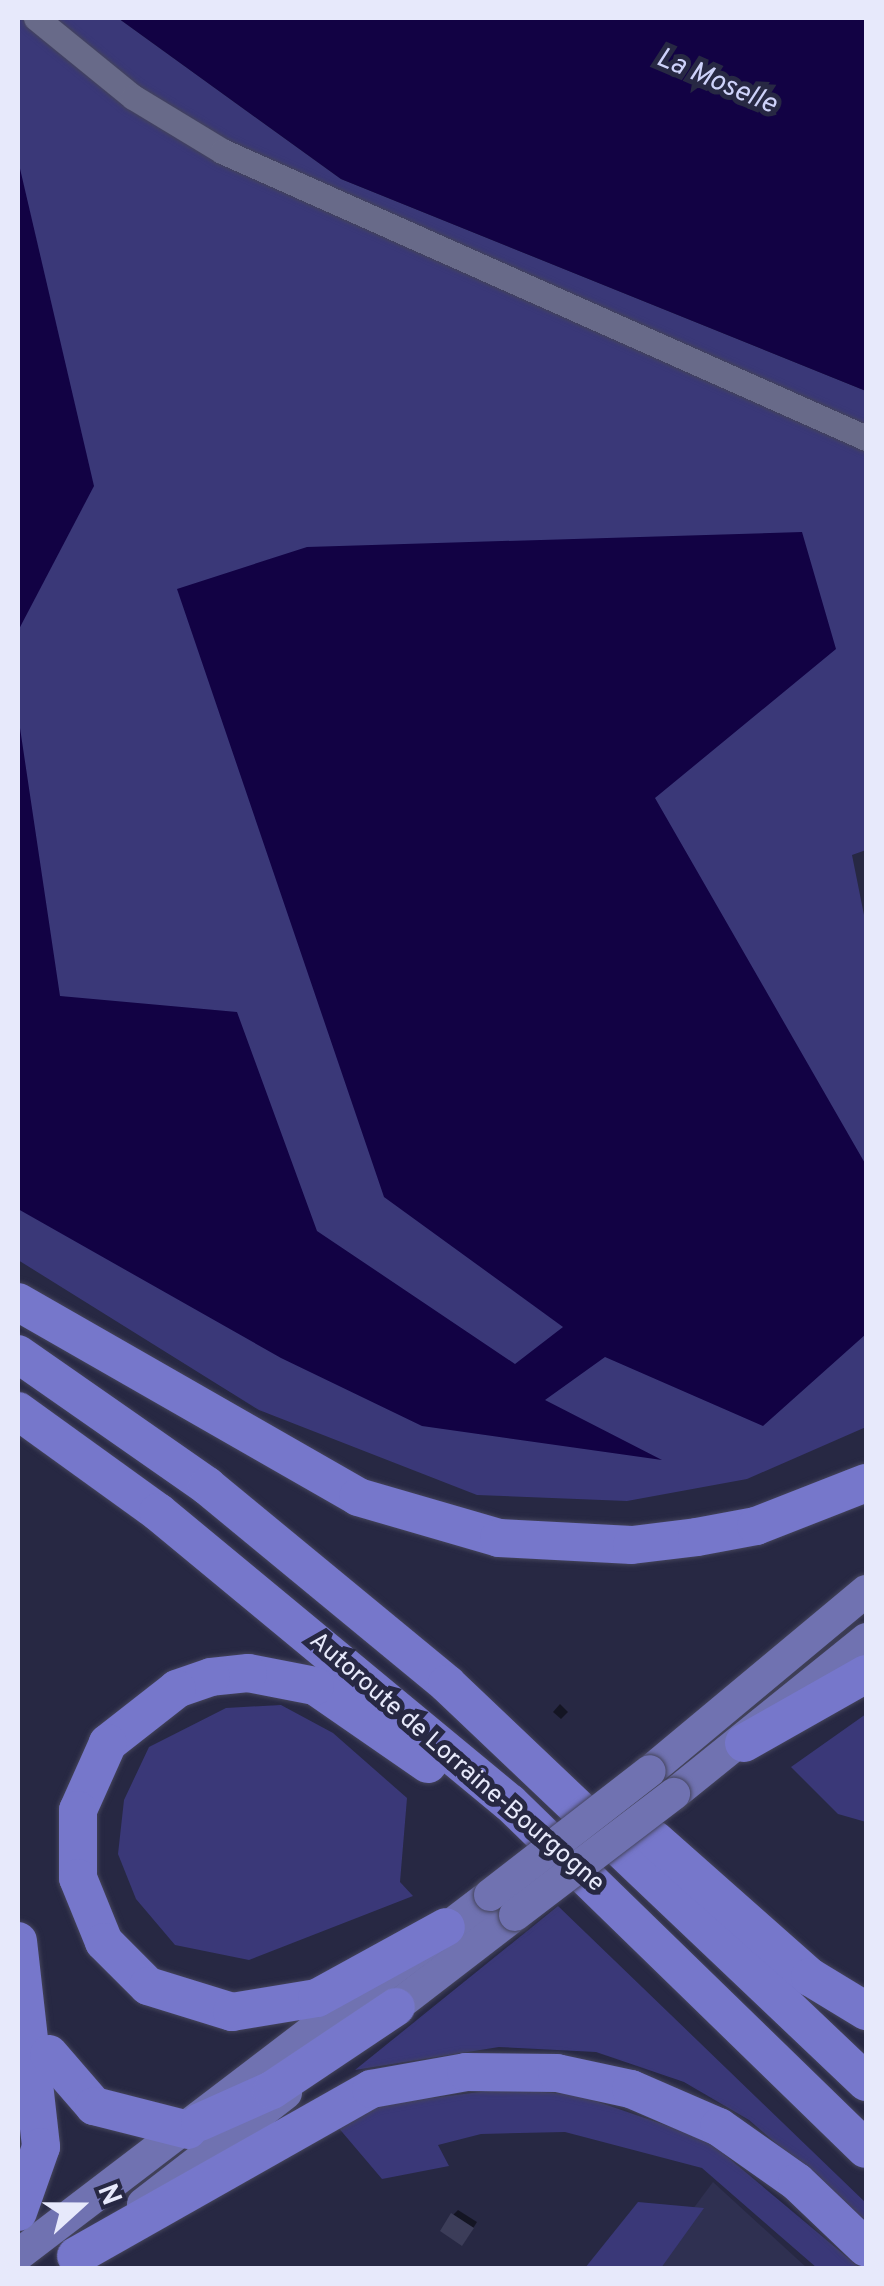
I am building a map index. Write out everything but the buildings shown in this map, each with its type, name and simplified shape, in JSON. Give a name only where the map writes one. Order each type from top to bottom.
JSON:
[{"type":"highway","points":[[18,1302],[342,1489],[499,1538],[632,1545],[697,1537],[756,1526],[866,1483]]},
{"type":"highway","name":"Autoroute de Lorraine-Bourgogne","points":[[18,1354],[207,1486],[447,1684],[866,2082]]},
{"type":"highway","name":"Autoroute de Lorraine-Bourgogne","points":[[18,1411],[158,1512],[510,1803],[866,2149]]},
{"type":"highway","points":[[207,1486],[412,1629],[810,1977],[866,2011]]},
{"type":"highway","points":[[446,1927],[317,1998],[275,2010],[232,2012],[148,1986],[104,1942],[78,1878],[76,1827],[90,1774],[108,1743],[178,1689],[248,1673],[315,1686],[468,1792],[510,1803]]},
{"type":"highway","points":[[744,1742],[866,1674]]},
{"type":"highway","points":[[18,1941],[41,2108],[41,2147],[18,2212]]},
{"type":"highway","points":[[49,2054],[94,2106],[194,2126],[272,2090],[396,2007]]},
{"type":"highway","points":[[69,2262],[274,2136],[371,2090],[466,2072],[575,2077],[719,2126],[797,2182],[866,2248]]},
{"type":"main road","points":[[69,2262],[396,2007],[650,1771],[866,1591]]},
{"type":"main road","points":[[18,2255],[194,2126],[446,1927],[502,1905],[674,1794],[744,1742],[866,1639]]},
{"type":"street","points":[[36,18],[133,97],[222,151],[866,438]]},
{"type":"shaded area","points":[[18,18],[118,18],[341,179],[866,391],[866,850],[852,855],[866,925],[866,1427],[747,1479],[627,1501],[477,1495],[259,1410],[18,1260]]},
{"type":"shaded area","points":[[281,1705],[333,1733],[407,1798],[400,1882],[413,1896],[249,1960],[175,1945],[136,1899],[118,1854],[124,1800],[149,1747],[226,1708]]},
{"type":"shaded area","points":[[866,1714],[866,1822],[838,1814],[791,1767]]},
{"type":"shaded area","points":[[558,1906],[866,2203],[866,2221],[749,2120],[684,2082],[596,2052],[499,2047],[355,2070]]},
{"type":"shaded area","points":[[504,2089],[578,2095],[706,2139],[860,2268],[817,2268],[702,2168],[565,2132],[481,2134],[438,2145],[449,2166],[382,2179],[337,2126],[383,2104]]},
{"type":"shaded area","points":[[713,2182],[807,2268],[649,2268]]},
{"type":"shaded area","points":[[638,2202],[704,2208],[661,2268],[585,2268]]},
{"type":"water","name":"La Moselle","points":[[118,18],[866,18],[866,391],[341,179]]},
{"type":"water","points":[[18,160],[94,486],[18,631]]},
{"type":"water","points":[[802,532],[836,649],[655,798],[866,1165],[866,1334],[763,1426],[605,1357],[545,1400],[662,1460],[422,1426],[281,1358],[18,1209],[20,728],[60,996],[237,1012],[317,1231],[515,1364],[563,1327],[384,1197],[177,589],[307,547]]}]
